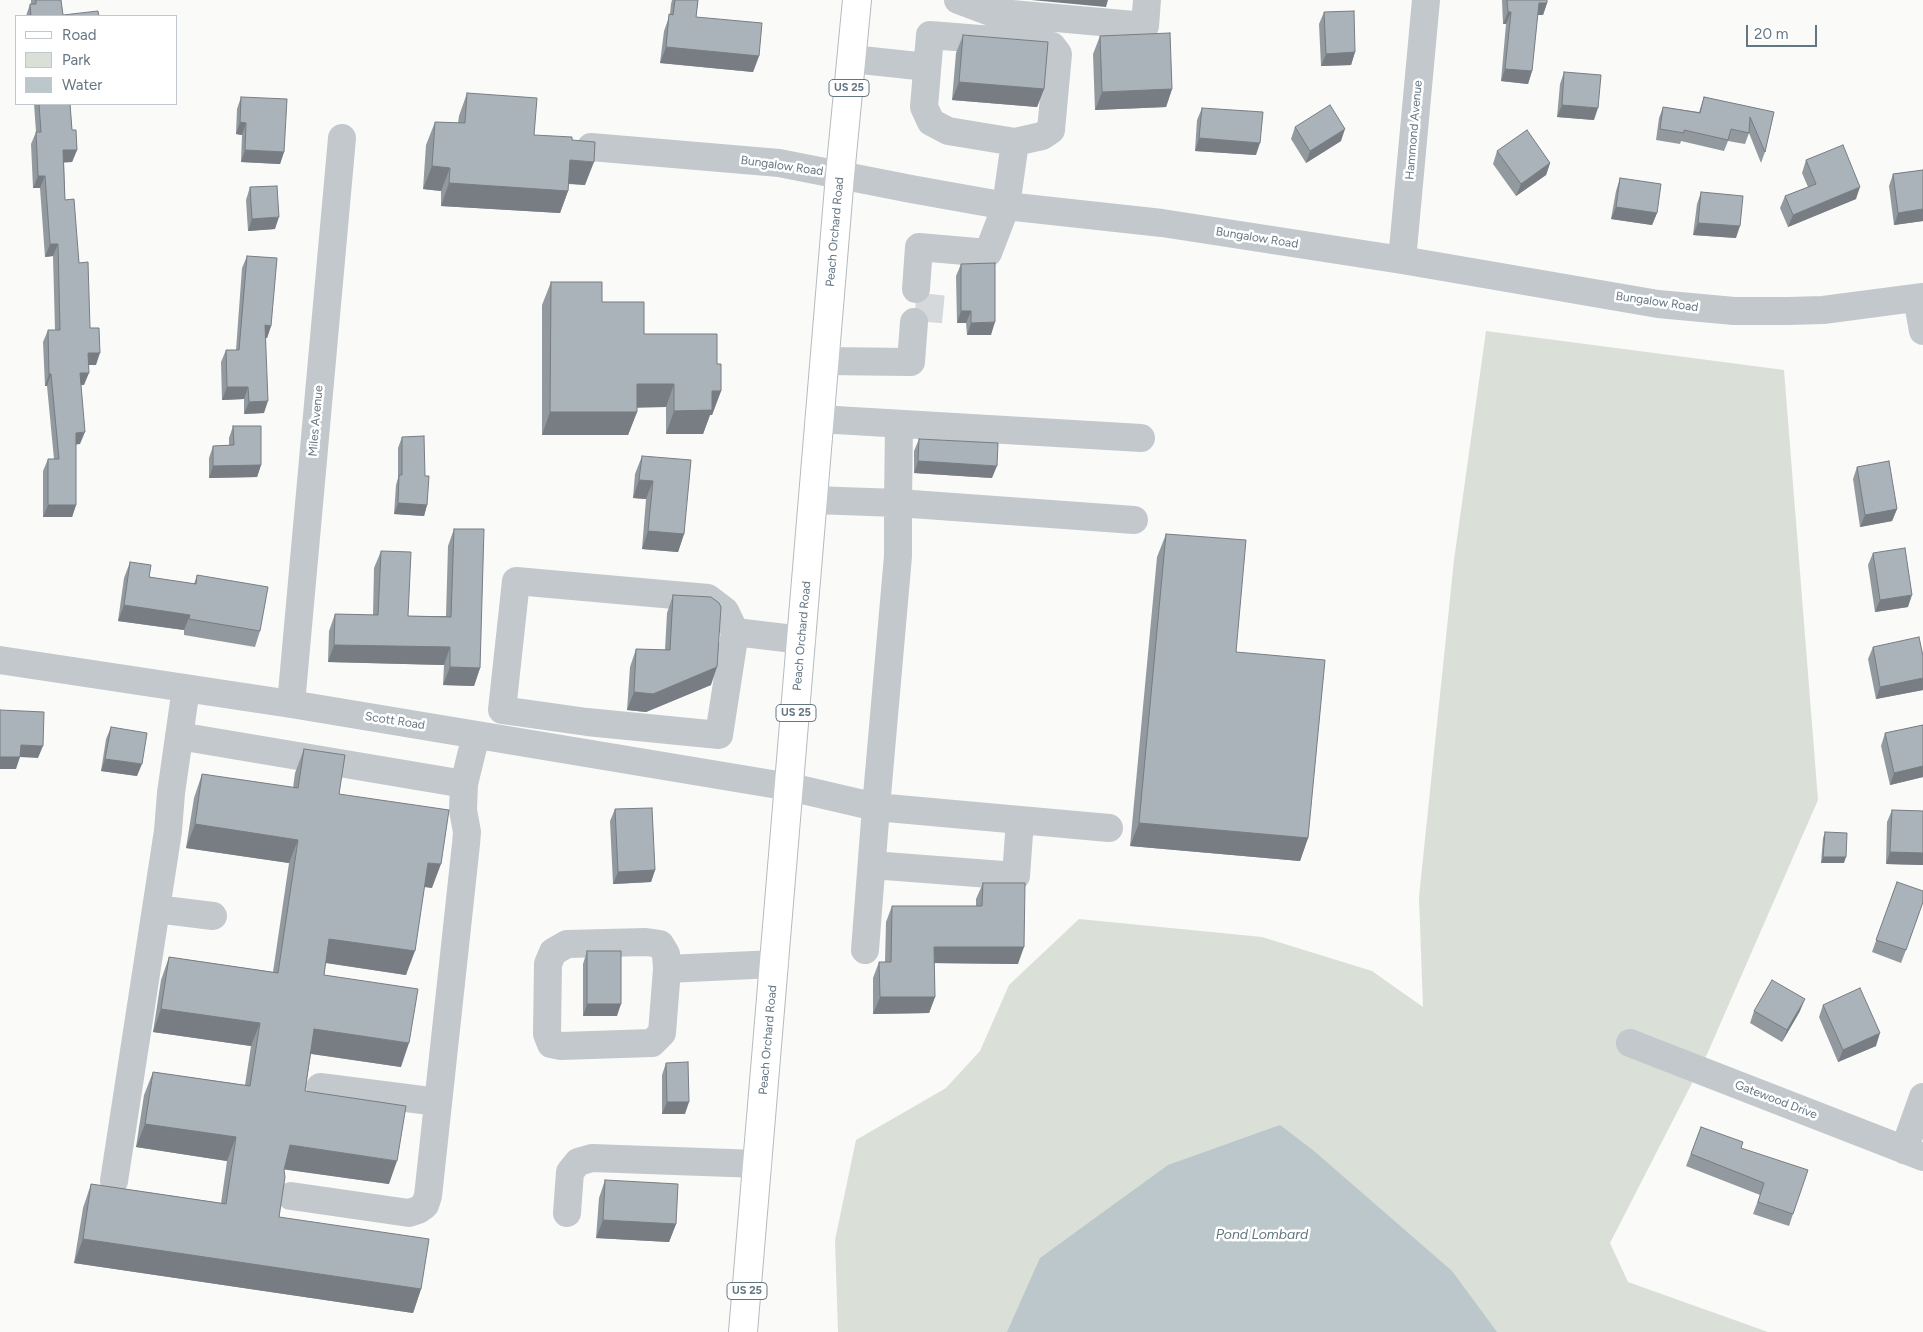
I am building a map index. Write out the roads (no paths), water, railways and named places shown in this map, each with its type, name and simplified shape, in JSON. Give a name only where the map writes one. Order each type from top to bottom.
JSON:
[{"type":"main road","name":"Peach Orchard Road","points":[[743,1332],[790,786],[819,419],[857,0]]},
{"type":"street","points":[[958,0],[990,12],[1145,26],[1147,0]]},
{"type":"street","name":"Hammond Avenue","points":[[1402,260],[1426,0]]},
{"type":"street","points":[[930,35],[1052,46],[1058,54],[1051,130],[1042,136],[1015,142],[948,131],[931,122],[924,107],[927,67],[930,35]]},
{"type":"street","points":[[852,58],[927,67]]},
{"type":"street","name":"Miles Avenue","points":[[290,704],[342,138]]},
{"type":"street","points":[[923,290],[919,247],[988,253],[1006,206],[1015,142]]},
{"type":"street","name":"Bungalow Road","points":[[590,147],[778,163],[1006,206],[1162,224],[1402,260],[1658,304],[1734,311],[1823,310],[1920,297]]},
{"type":"street","points":[[1920,297],[1923,331]]},
{"type":"street","points":[[824,361],[911,362],[925,364],[921,322]]},
{"type":"street","points":[[819,419],[1141,438]]},
{"type":"street","points":[[865,950],[898,556],[899,425]]},
{"type":"street","points":[[813,500],[898,503],[1134,520]]},
{"type":"street","points":[[516,581],[708,598],[725,611],[735,632],[719,735],[587,722],[502,710],[516,581]]},
{"type":"street","points":[[735,632],[802,640]]},
{"type":"street","name":"Scott Road","points":[[0,660],[290,704],[790,786],[876,807],[1109,828]]},
{"type":"street","points":[[114,1181],[168,831],[186,688]]},
{"type":"street","points":[[584,753],[587,722]]},
{"type":"street","points":[[291,1196],[408,1213],[425,1206],[428,1196],[466,844],[467,832],[463,810],[464,784],[476,735]]},
{"type":"street","points":[[179,736],[464,784]]},
{"type":"street","points":[[872,865],[1016,876],[1020,820]]},
{"type":"street","points":[[156,909],[213,916]]},
{"type":"street","points":[[568,944],[660,944],[666,954],[667,969],[662,1033],[652,1043],[561,1046],[551,1044],[547,1034],[548,964],[553,952],[568,944]]},
{"type":"street","points":[[667,969],[775,964]]},
{"type":"street","name":"Gatewood Drive","points":[[1630,1042],[1913,1154]]},
{"type":"street","points":[[320,1087],[438,1102]]},
{"type":"street","points":[[1913,1154],[1923,1097]]},
{"type":"street","points":[[567,1213],[570,1172],[578,1162],[592,1158],[758,1164]]},
{"type":"water","name":"Pond Lombard","points":[[1280,1125],[1314,1151],[1452,1271],[1497,1332],[1007,1332],[1040,1258],[1168,1165]]},
{"type":"tunnel","points":[[928,322],[931,291]]}]
